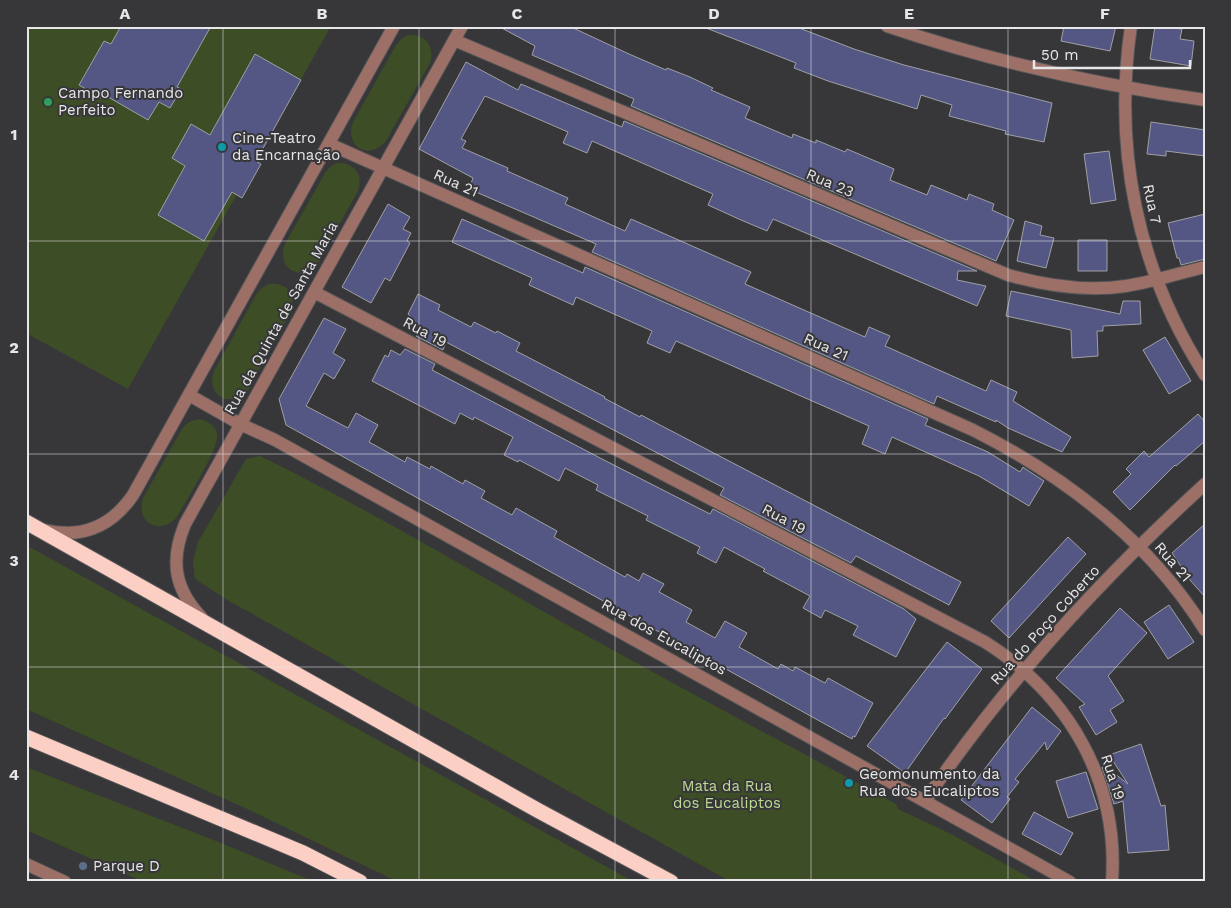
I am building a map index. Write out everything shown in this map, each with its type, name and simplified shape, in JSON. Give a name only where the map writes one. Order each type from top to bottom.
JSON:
[{"type":"highway","points":[[29,523],[539,811],[671,882]]},
{"type":"highway","points":[[26,737],[303,853],[360,882]]},
{"type":"street","points":[[29,523],[44,530],[74,533],[95,528],[114,517],[125,507],[394,26]]},
{"type":"street","name":"Rua da Quinta de Santa Maria","points":[[213,626],[196,612],[178,581],[176,552],[179,537],[462,26]]},
{"type":"street","points":[[887,26],[1033,68],[1125,87],[1205,100]]},
{"type":"street","name":"Rua 7","points":[[1131,26],[1125,87],[1124,125],[1133,195],[1140,229],[1157,279],[1178,328],[1205,375]]},
{"type":"street","name":"Rua 23","points":[[454,40],[1008,275],[1055,286],[1079,288],[1127,286],[1205,267]]},
{"type":"street","name":"Rua 21","points":[[328,144],[973,430],[1008,448],[1042,467],[1104,514],[1138,547],[1182,598],[1205,630]]},
{"type":"street","name":"Rua 19","points":[[314,292],[1003,653],[1024,670],[1048,694],[1064,713],[1089,755],[1105,801],[1110,825],[1113,850],[1112,882]]},
{"type":"street","name":"Rua dos Eucaliptos","points":[[189,395],[240,424],[269,436],[1070,882]]},
{"type":"street","name":"Rua do Poço Coberto","points":[[925,801],[956,757],[1024,670],[1074,613],[1138,547],[1205,484]]},
{"type":"street","points":[[26,864],[65,882]]},
{"type":"green space","points":[[26,26],[331,26],[128,389],[26,333]]},
{"type":"green space","points":[[408,35],[420,37],[428,42],[431,51],[430,63],[386,141],[372,150],[360,148],[352,138],[353,122],[396,45]]},
{"type":"green space","points":[[336,163],[348,165],[356,170],[360,179],[358,191],[318,263],[304,272],[292,270],[284,260],[285,244],[325,173]]},
{"type":"green space","points":[[269,284],[286,287],[292,300],[291,312],[248,390],[234,399],[221,397],[213,387],[214,371],[257,293]]},
{"type":"green space","points":[[201,419],[213,426],[217,434],[208,462],[177,517],[163,526],[151,524],[143,514],[141,507],[143,498],[182,429],[190,422]]},
{"type":"green space","name":"Mata da Rua dos Eucaliptos","points":[[260,456],[378,518],[571,627],[896,804],[898,809],[951,834],[1037,882],[731,882],[229,601],[195,579],[193,561],[198,542],[246,459]]},
{"type":"green space","points":[[26,545],[634,882],[398,882],[245,808],[26,709]]},
{"type":"green space","points":[[26,767],[315,882],[144,882],[26,830]]},
{"type":"building","points":[[121,26],[211,26],[177,87],[181,89],[170,108],[159,102],[148,120],[103,94],[101,98],[79,85],[104,41],[111,44]]},
{"type":"building","points":[[498,26],[569,26],[666,70],[667,68],[690,77],[713,88],[711,90],[750,107],[745,118],[792,138],[793,134],[816,143],[816,140],[845,152],[847,149],[894,169],[890,180],[927,195],[931,185],[967,200],[969,194],[994,204],[992,210],[1014,220],[996,261],[631,106],[634,99],[532,55],[535,46]]},
{"type":"building","points":[[706,26],[794,26],[854,49],[904,65],[1052,103],[1044,142],[1005,134],[1006,131],[949,116],[952,105],[921,95],[917,109],[828,81],[794,68],[796,63],[706,28]]},
{"type":"building","points":[[1064,26],[1116,26],[1110,51],[1061,41]]},
{"type":"building","points":[[1155,26],[1182,29],[1180,39],[1194,41],[1191,66],[1150,59]]},
{"type":"building","name":"Cine-Teatro da Encarnação","points":[[255,54],[301,80],[256,161],[261,164],[242,198],[232,192],[204,241],[158,215],[185,166],[172,158],[191,124],[210,135]]},
{"type":"building","points":[[466,62],[518,90],[521,84],[622,127],[624,121],[977,271],[958,271],[957,280],[986,286],[977,306],[773,219],[767,231],[741,220],[708,205],[713,194],[592,141],[587,153],[563,143],[568,132],[485,96],[461,139],[466,141],[462,148],[508,168],[507,171],[568,198],[565,204],[625,231],[631,219],[751,272],[745,284],[865,337],[869,327],[890,336],[885,346],[986,391],[991,380],[1017,392],[1013,401],[1071,437],[1062,452],[1008,428],[996,420],[996,422],[937,396],[934,404],[592,252],[596,244],[469,189],[473,178],[419,149]]},
{"type":"building","points":[[1151,122],[1205,130],[1205,156],[1166,151],[1166,156],[1147,154]]},
{"type":"building","points":[[1109,151],[1116,200],[1091,204],[1084,154]]},
{"type":"building","points":[[388,204],[410,217],[403,229],[411,233],[407,241],[410,243],[390,281],[385,278],[371,303],[342,287]]},
{"type":"building","points":[[1205,214],[1205,259],[1181,265],[1179,258],[1177,258],[1168,223]]},
{"type":"building","points":[[462,219],[583,273],[585,267],[928,419],[925,425],[988,452],[1020,472],[1023,467],[1044,481],[1029,506],[979,476],[892,437],[885,454],[862,444],[869,426],[676,341],[670,353],[647,343],[652,331],[576,297],[573,305],[529,285],[532,278],[452,242]]},
{"type":"building","points":[[1025,221],[1042,226],[1040,235],[1054,238],[1046,268],[1017,261]]},
{"type":"building","points":[[1078,240],[1107,240],[1107,271],[1078,271]]},
{"type":"building","points":[[1011,291],[1120,314],[1123,301],[1140,301],[1141,324],[1103,326],[1103,331],[1097,331],[1098,356],[1072,358],[1071,330],[1006,316]]},
{"type":"building","points":[[418,294],[440,305],[438,310],[471,327],[474,322],[496,333],[497,331],[520,343],[516,351],[961,582],[949,605],[856,556],[851,563],[720,495],[724,488],[446,342],[443,350],[416,336],[422,330],[407,322],[410,316],[408,314]]},
{"type":"building","points":[[324,318],[346,329],[333,353],[345,360],[334,379],[324,373],[306,406],[348,428],[356,413],[378,425],[369,442],[405,462],[407,457],[430,469],[431,466],[463,484],[465,480],[485,491],[481,498],[512,515],[516,508],[557,531],[554,537],[625,577],[627,574],[639,581],[643,573],[664,584],[659,592],[692,610],[686,622],[715,638],[725,621],[747,633],[739,647],[778,669],[781,664],[793,671],[795,667],[825,683],[828,678],[873,703],[855,737],[853,736],[852,739],[286,425],[279,399]]},
{"type":"building","points":[[1165,337],[1191,381],[1169,394],[1143,350]]},
{"type":"building","points":[[405,349],[435,364],[432,370],[602,459],[710,514],[713,509],[904,609],[916,619],[896,657],[853,635],[858,626],[825,610],[821,618],[803,608],[810,596],[763,571],[765,569],[724,547],[716,563],[697,553],[700,547],[646,520],[648,516],[596,490],[598,485],[565,468],[559,481],[519,460],[518,462],[504,455],[513,437],[474,417],[473,420],[460,413],[455,424],[372,381],[385,355],[388,357],[391,350],[400,355]]},
{"type":"building","points":[[1198,414],[1205,422],[1205,441],[1175,465],[1130,510],[1113,492],[1131,474],[1126,469],[1144,451],[1149,457]]},
{"type":"building","points":[[1205,524],[1205,597],[1190,580],[1172,553]]},
{"type":"building","points":[[1068,537],[1086,554],[1009,638],[991,621]]},
{"type":"building","points":[[1169,605],[1194,642],[1168,659],[1144,622]]},
{"type":"building","points":[[1120,608],[1147,633],[1108,676],[1124,701],[1110,710],[1117,722],[1096,735],[1079,707],[1085,704],[1056,678]]},
{"type":"building","points":[[947,642],[982,669],[905,773],[867,746]]},
{"type":"building","points":[[1032,707],[1061,731],[1047,750],[1045,742],[1015,779],[1019,782],[1007,797],[1010,799],[992,823],[961,800]]},
{"type":"building","points":[[1141,744],[1161,806],[1165,805],[1169,850],[1128,853],[1123,801],[1114,804],[1102,767],[1105,766],[1128,784],[1109,755]]},
{"type":"building","points":[[1086,772],[1098,809],[1068,818],[1056,781]]},
{"type":"building","points":[[1034,812],[1073,833],[1061,855],[1022,834]]},
{"type":"place","name":"Campo Fernando Perfeito","points":[[48,102]]},
{"type":"place","name":"Cine-Teatro da Encarnação","points":[[222,147]]},
{"type":"place","name":"Geomonumento da Rua dos Eucaliptos","points":[[849,783]]},
{"type":"place","name":"Parque D","points":[[83,866]]}]
